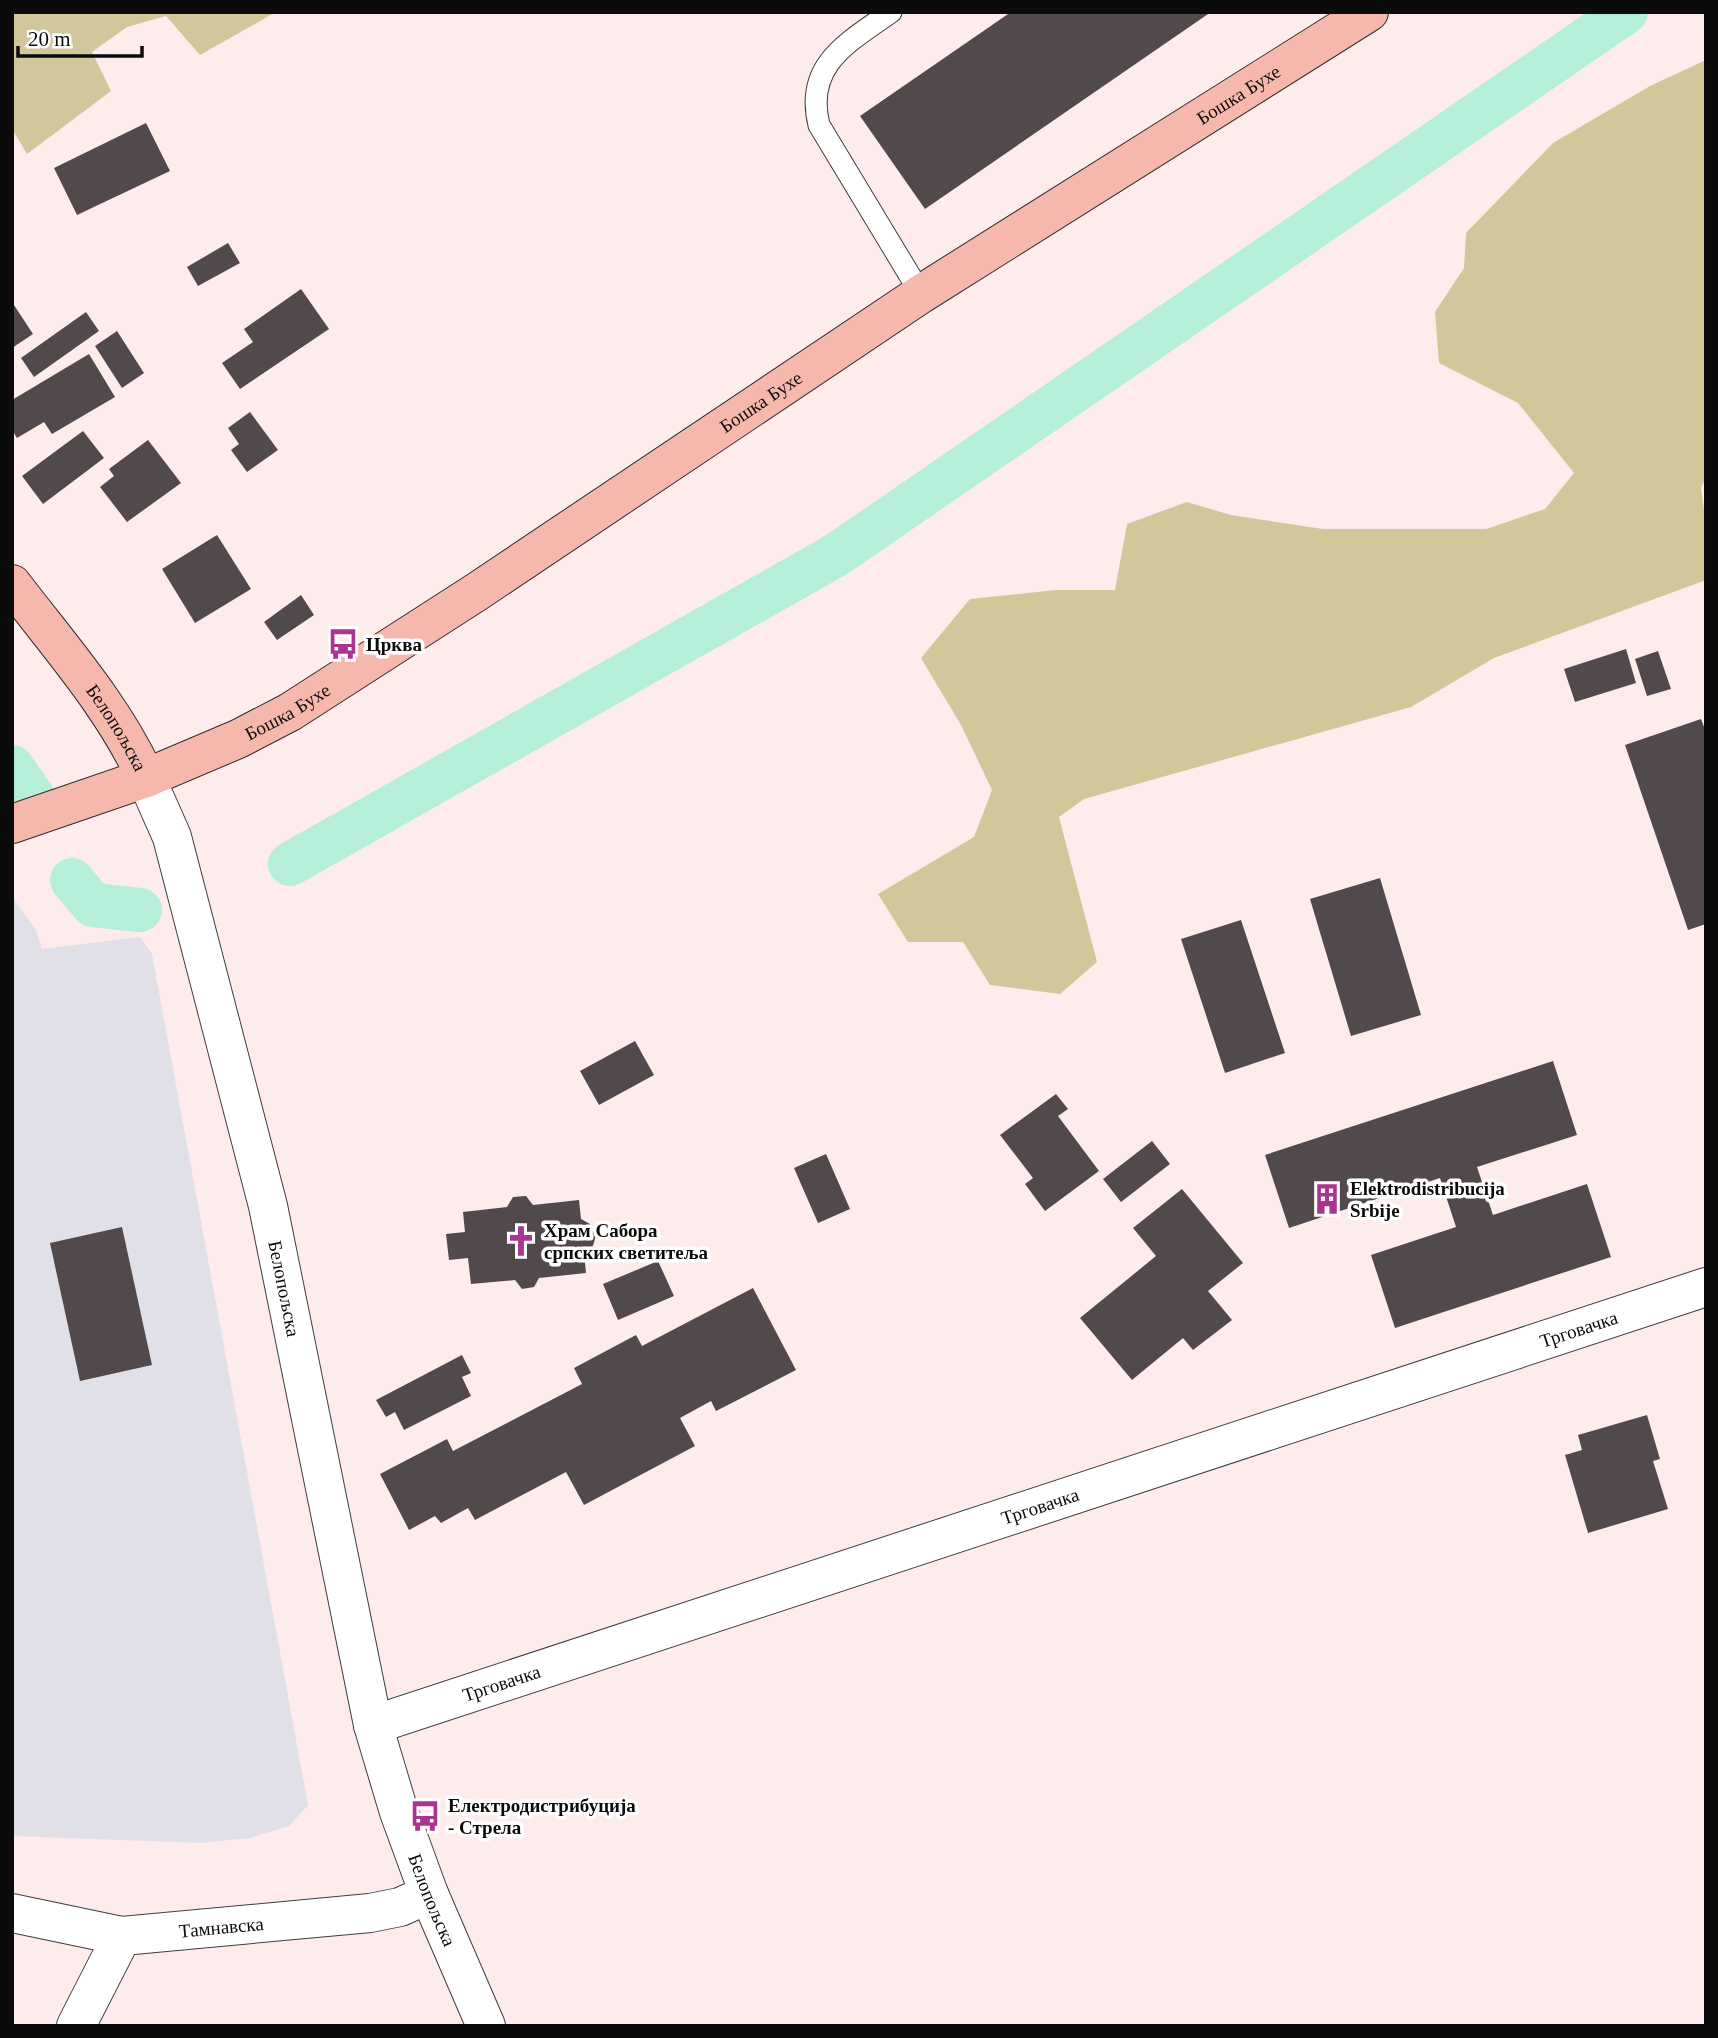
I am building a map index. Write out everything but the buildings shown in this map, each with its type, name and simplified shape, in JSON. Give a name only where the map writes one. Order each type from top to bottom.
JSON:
[{"type":"main road","name":"Бошка Бухе","points":[[12,824],[146,778],[238,739],[290,712],[475,593],[921,294],[1369,12]]},
{"type":"main road","name":"Белопољска","points":[[12,584],[113,717],[128,739],[146,778]]},
{"type":"street","name":"Белопољска","points":[[146,778],[172,837],[268,1206],[373,1725],[399,1812],[429,1894],[486,2026]]},
{"type":"street","name":"Трговачка","points":[[373,1725],[1706,1287]]},
{"type":"street","name":"Тамнавска","points":[[12,1913],[122,1936],[370,1913],[400,1907],[429,1894]]},
{"type":"street","points":[[76,2026],[122,1936]]},
{"type":"lane","points":[[891,12],[838,50],[826,64],[816,106],[819,125],[829,143],[921,294]]},
{"type":"shaded area","points":[[12,12],[276,12],[200,55],[166,16],[127,27],[92,52],[111,91],[27,154],[12,129]]},
{"type":"shaded area","points":[[1706,60],[1706,478],[1701,488],[1706,525],[1706,580],[1494,658],[1411,707],[1084,799],[1059,817],[1097,962],[1060,994],[990,985],[963,942],[908,942],[878,894],[974,837],[992,790],[961,725],[921,658],[970,599],[1055,590],[1115,590],[1127,524],[1187,502],[1231,515],[1323,529],[1486,529],[1545,509],[1574,473],[1518,403],[1439,363],[1435,312],[1464,268],[1466,233],[1553,143],[1650,86]]},
{"type":"shaded area","points":[[12,896],[36,930],[42,949],[140,937],[152,954],[308,1805],[289,1826],[250,1838],[201,1843],[12,1836]]},
{"type":"waterway","points":[[290,864],[836,555],[1626,12]]},
{"type":"waterway","points":[[12,767],[33,797]]},
{"type":"waterway","points":[[72,880],[93,905],[140,910]]},
{"type":"place","name":"Црква","points":[[343,644]]},
{"type":"place","name":"Elektrodistribucija Srbije","points":[[1327,1199]]},
{"type":"place","name":"Храм Сабора српских светитеља","points":[[521,1241]]},
{"type":"place","name":"Електродистрибуција - Стрела","points":[[425,1816]]}]
